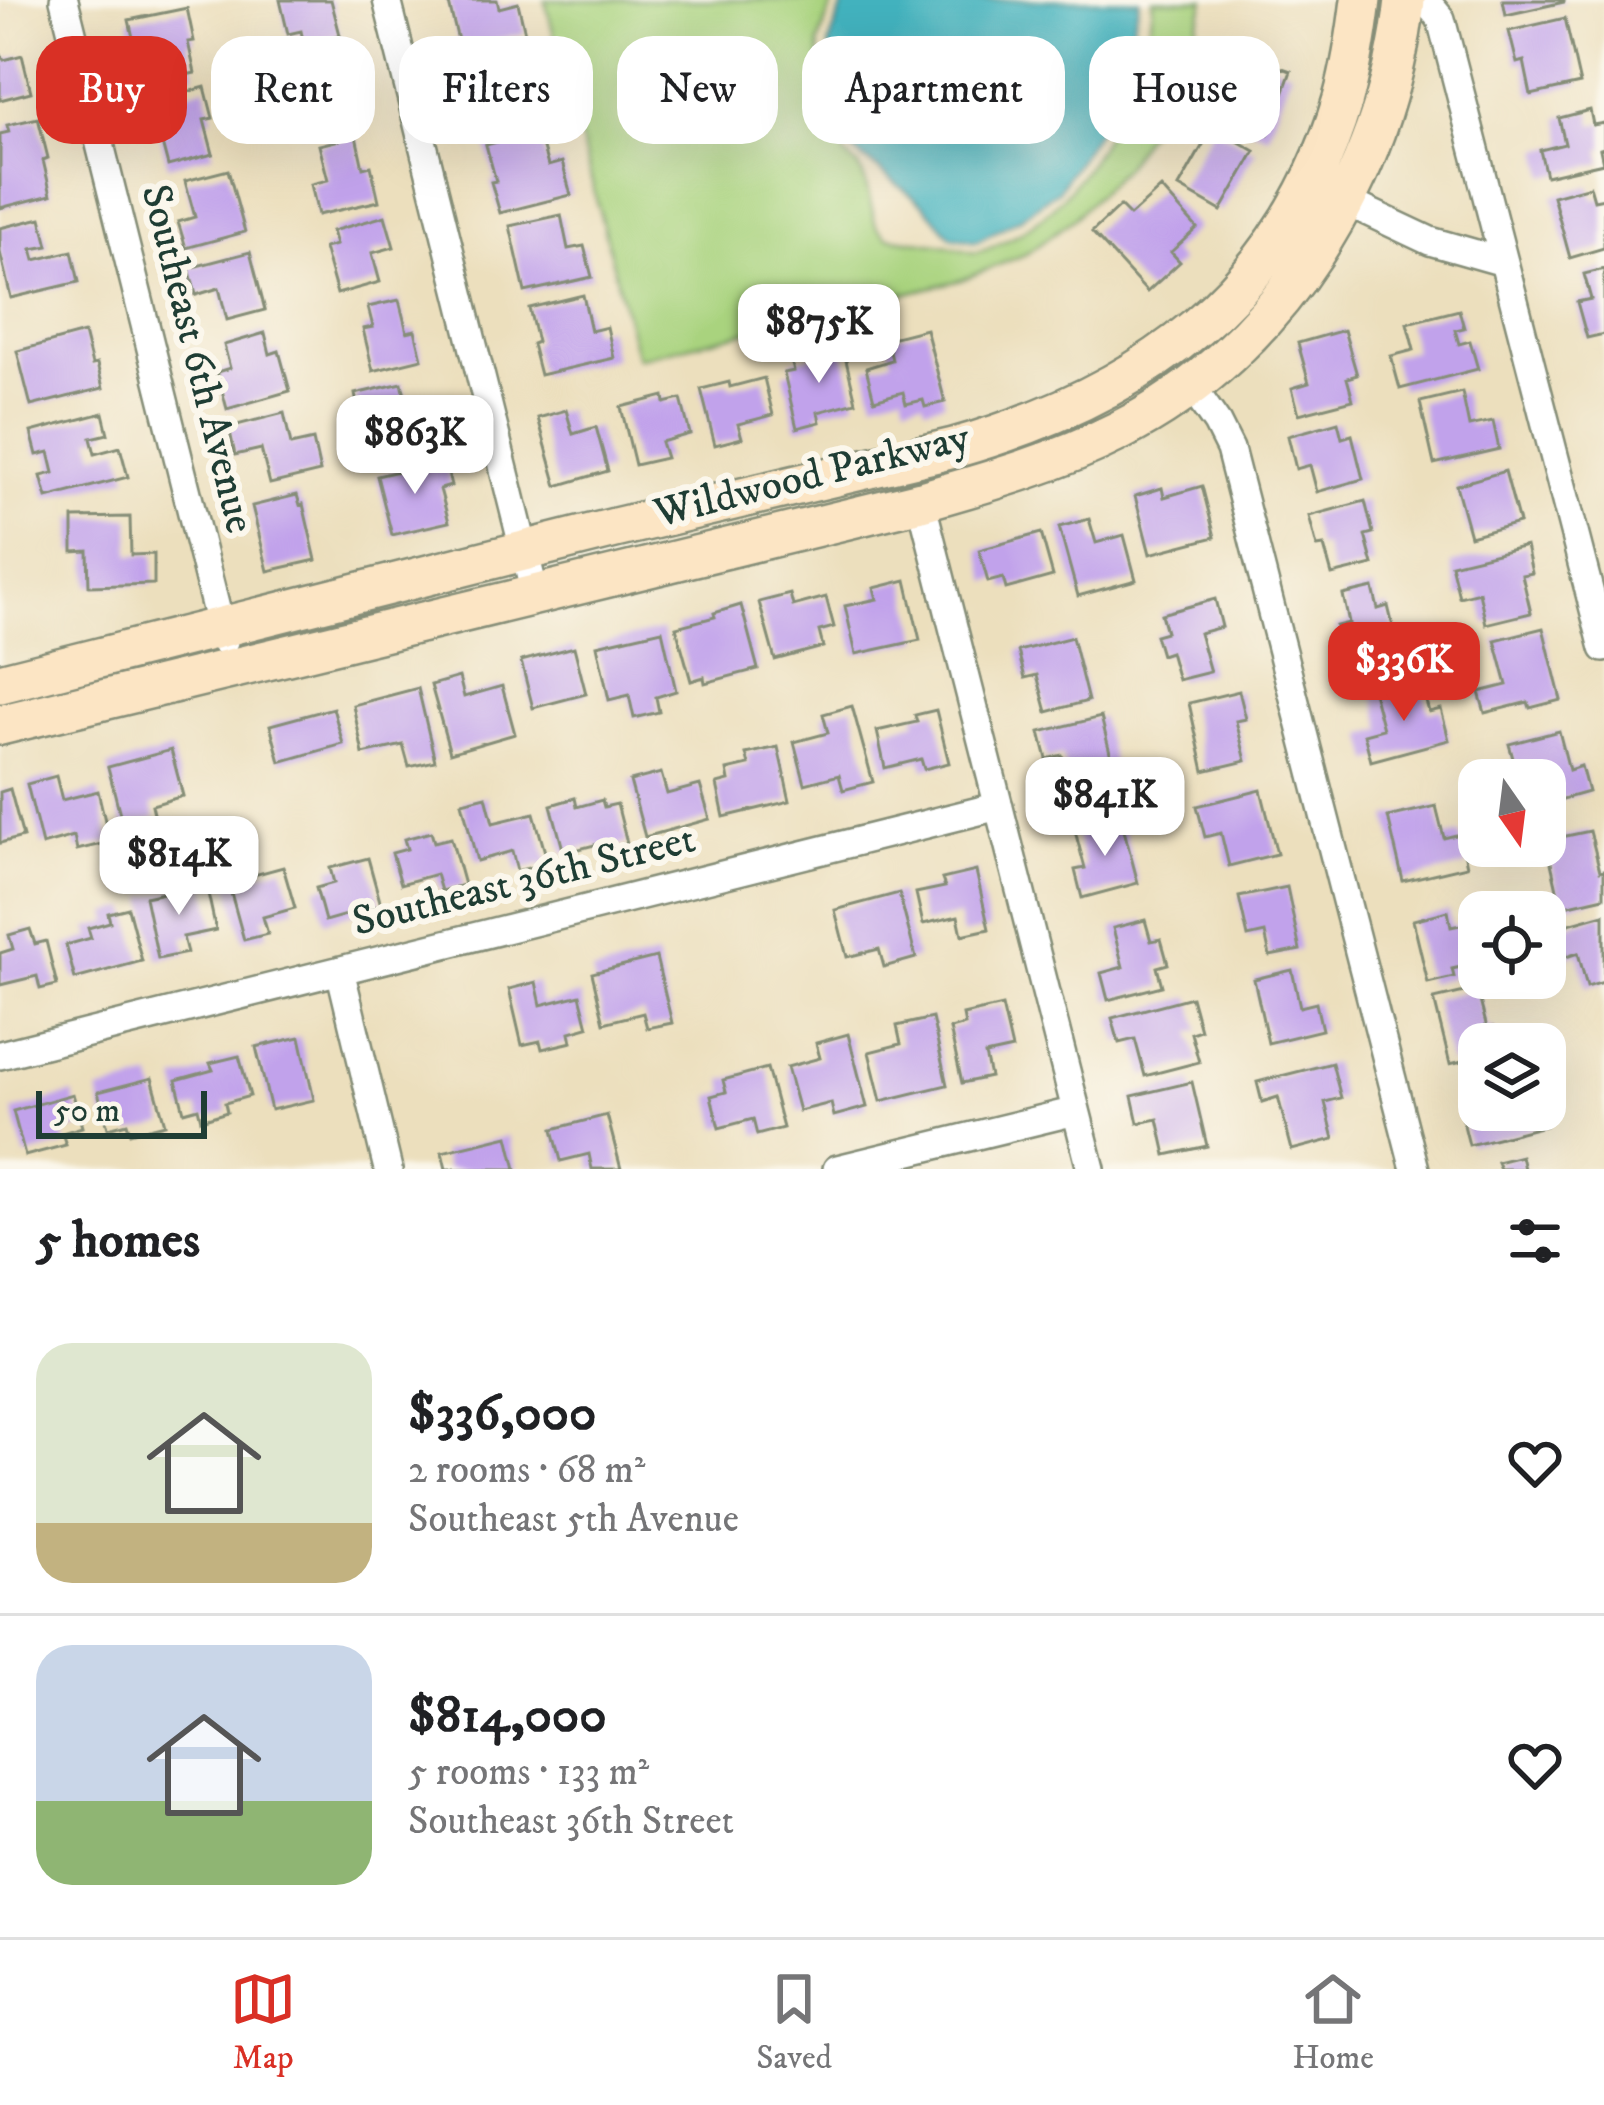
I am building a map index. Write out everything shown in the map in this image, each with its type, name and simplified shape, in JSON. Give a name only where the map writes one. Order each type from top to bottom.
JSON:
[{"type":"street","name":"Southeast 6th Avenue","points":[[64,0],[230,668]]},
{"type":"street","points":[[387,0],[535,594]]},
{"type":"street","name":"Wildwood Parkway","points":[[0,683],[954,448],[1054,415],[1148,365],[1196,331],[1275,240],[1324,152],[1354,52],[1361,0]]},
{"type":"street","name":"Wildwood Parkway","points":[[0,725],[921,502],[997,480],[1123,430],[1190,386],[1232,350],[1270,311],[1310,257],[1345,200],[1376,135],[1389,95],[1405,0]]},
{"type":"street","points":[[1425,0],[1441,19],[1604,647]]},
{"type":"street","points":[[1345,200],[1430,241],[1504,262]]},
{"type":"street","points":[[1190,386],[1230,449],[1414,1169]]},
{"type":"street","points":[[921,502],[1091,1169]]},
{"type":"street","name":"Southeast 36th Street","points":[[0,1055],[999,806]]},
{"type":"street","points":[[340,970],[388,1169]]},
{"type":"street","points":[[837,1169],[1076,1112]]},
{"type":"green space","points":[[545,0],[834,0],[821,36],[802,36],[802,144],[840,144],[859,167],[876,226],[887,237],[975,253],[1005,241],[1055,205],[1101,144],[1139,144],[1125,166],[1073,219],[1026,254],[961,280],[637,358],[582,144],[593,144],[593,36],[554,36]]},
{"type":"green space","points":[[1153,0],[1205,0],[1195,36],[1147,36]]},
{"type":"water","points":[[845,0],[1140,0],[1131,36],[1089,36],[1089,143],[1059,189],[1021,218],[976,242],[951,237],[923,204],[850,144],[1065,144],[1065,36],[832,36]]},
{"type":"building","points":[[280,0],[331,0],[340,35],[288,34]]},
{"type":"building","points":[[448,0],[497,0],[499,8],[518,3],[525,33],[457,36]]},
{"type":"building","points":[[1503,0],[1564,0],[1564,2],[1506,15]]},
{"type":"building","points":[[187,8],[195,73],[187,75],[187,36],[133,36],[129,20]]},
{"type":"building","points":[[1565,18],[1580,84],[1531,95],[1524,61],[1517,63],[1509,31]]},
{"type":"building","points":[[0,51],[4,60],[22,55],[31,92],[0,100]]},
{"type":"building","points":[[1280,67],[1291,71],[1280,102]]},
{"type":"building","points":[[205,87],[211,118],[204,120],[213,154],[168,166],[162,144],[187,144],[187,92]]},
{"type":"building","points":[[1590,110],[1593,125],[1604,123],[1603,163],[1546,176],[1540,150],[1565,144],[1559,118]]},
{"type":"building","points":[[36,118],[36,144],[44,144],[51,195],[0,208],[0,134],[9,132],[7,125]]},
{"type":"building","points":[[358,144],[363,168],[371,166],[379,201],[318,215],[311,184],[328,180],[319,145]]},
{"type":"building","points":[[542,144],[548,166],[562,162],[571,195],[500,213],[486,145]]},
{"type":"building","points":[[1203,144],[1243,144],[1255,151],[1221,211],[1179,187]]},
{"type":"building","points":[[228,170],[245,232],[186,248],[178,222],[195,217],[185,181]]},
{"type":"building","points":[[1590,186],[1594,200],[1604,198],[1604,248],[1570,258],[1553,196]]},
{"type":"building","points":[[1161,188],[1197,228],[1171,252],[1180,262],[1147,292],[1092,232],[1120,206],[1130,216]]},
{"type":"building","points":[[561,215],[568,249],[584,246],[592,277],[525,292],[510,226]]},
{"type":"building","points":[[385,216],[394,247],[372,253],[380,282],[337,294],[324,248],[336,245],[332,231]]},
{"type":"building","points":[[41,218],[48,246],[32,249],[35,260],[72,251],[79,282],[11,298],[0,252],[0,228]]},
{"type":"building","points":[[250,252],[265,310],[227,320],[219,288],[196,295],[189,268]]},
{"type":"building","points":[[1604,269],[1604,334],[1587,338],[1577,302],[1591,299],[1584,274]]},
{"type":"building","points":[[583,295],[591,331],[607,327],[614,358],[540,375],[529,308]]},
{"type":"building","points":[[399,300],[407,332],[415,330],[422,359],[373,371],[363,329],[373,327],[368,307]]},
{"type":"building","points":[[1459,310],[1464,328],[1455,330],[1459,344],[1470,341],[1478,369],[1400,389],[1391,356],[1414,350],[1407,323]]},
{"type":"building","points":[[926,329],[945,402],[925,407],[923,400],[906,404],[903,392],[874,400],[866,368],[892,360],[887,339]]},
{"type":"building","points":[[1344,330],[1357,375],[1347,378],[1353,400],[1299,414],[1292,388],[1309,383],[1298,343]]},
{"type":"building","points":[[84,333],[103,388],[31,406],[17,351]]},
{"type":"building","points":[[265,333],[270,354],[279,351],[290,391],[227,409],[217,372],[230,368],[224,345]]},
{"type":"building","points":[[843,348],[856,402],[818,412],[820,422],[797,428],[784,373],[794,371],[791,361]]},
{"type":"building","points":[[764,378],[773,415],[738,424],[742,438],[715,445],[701,389]]},
{"type":"building","points":[[402,383],[411,421],[436,415],[442,444],[384,457],[378,425],[362,429],[355,394]]},
{"type":"building","points":[[1462,392],[1469,426],[1493,421],[1499,449],[1434,464],[1420,402]]},
{"type":"building","points":[[664,396],[665,403],[681,399],[690,434],[661,442],[666,458],[635,465],[621,407]]},
{"type":"building","points":[[566,410],[573,434],[596,427],[608,471],[557,486],[538,418]]},
{"type":"building","points":[[103,413],[108,434],[91,438],[95,454],[120,447],[128,477],[47,498],[41,476],[54,473],[49,452],[37,455],[31,432]]},
{"type":"building","points":[[284,413],[291,445],[313,440],[320,472],[270,484],[261,449],[235,455],[229,427]]},
{"type":"building","points":[[1338,422],[1342,438],[1352,435],[1363,479],[1317,492],[1310,465],[1296,469],[1288,436]]},
{"type":"building","points":[[445,460],[451,486],[440,489],[449,522],[392,535],[377,476]]},
{"type":"building","points":[[1505,471],[1519,523],[1470,536],[1456,485]]},
{"type":"building","points":[[1202,486],[1215,537],[1150,554],[1135,496],[1162,488],[1164,497]]},
{"type":"building","points":[[297,495],[316,560],[268,571],[252,506]]},
{"type":"building","points":[[1365,501],[1373,533],[1365,535],[1373,565],[1332,575],[1324,546],[1317,547],[1309,516]]},
{"type":"building","points":[[130,517],[131,555],[154,554],[154,584],[89,586],[88,551],[73,552],[73,518]]},
{"type":"building","points":[[1089,519],[1096,543],[1124,535],[1136,580],[1078,596],[1059,527]]},
{"type":"building","points":[[1041,533],[1053,576],[1006,589],[1003,578],[988,582],[979,550]]},
{"type":"building","points":[[1526,546],[1532,573],[1522,575],[1531,613],[1486,624],[1479,592],[1459,597],[1451,564]]},
{"type":"building","points":[[906,580],[920,640],[856,654],[845,606],[877,599],[874,588]]},
{"type":"building","points":[[1373,588],[1378,609],[1388,606],[1397,643],[1344,655],[1336,626],[1349,623],[1343,595]]},
{"type":"building","points":[[790,594],[793,606],[826,597],[834,627],[819,631],[823,647],[775,660],[759,602]]},
{"type":"building","points":[[1215,599],[1222,627],[1199,633],[1210,672],[1178,680],[1170,652],[1161,655],[1155,635],[1166,632],[1161,614]]},
{"type":"building","points":[[741,605],[758,669],[705,683],[704,677],[691,681],[676,627]]},
{"type":"building","points":[[1543,628],[1561,700],[1485,713],[1479,692],[1507,685],[1495,640]]},
{"type":"building","points":[[662,630],[676,691],[656,697],[659,712],[634,718],[629,695],[609,700],[597,645]]},
{"type":"building","points":[[1072,637],[1088,701],[1047,712],[1037,675],[1025,678],[1018,651]]},
{"type":"building","points":[[574,647],[586,694],[533,708],[521,661]]},
{"type":"building","points":[[459,677],[464,697],[502,686],[515,734],[450,753],[431,685]]},
{"type":"building","points":[[1405,683],[1409,698],[1424,694],[1429,712],[1441,709],[1449,740],[1371,761],[1364,734],[1383,729],[1373,692]]},
{"type":"building","points":[[418,688],[435,761],[409,767],[403,745],[363,754],[353,705]]},
{"type":"building","points":[[1239,691],[1246,719],[1236,721],[1246,761],[1204,771],[1189,703]]},
{"type":"building","points":[[852,706],[873,782],[843,790],[839,775],[805,784],[794,742],[828,733],[823,714]]},
{"type":"building","points":[[333,708],[343,744],[280,762],[270,725]]},
{"type":"building","points":[[936,710],[949,763],[924,769],[921,759],[885,768],[877,731],[917,722],[915,715]]},
{"type":"building","points":[[1101,717],[1117,780],[1071,791],[1062,755],[1047,759],[1040,732]]},
{"type":"building","points":[[1559,731],[1569,770],[1581,766],[1588,792],[1566,798],[1566,759],[1513,759],[1509,744]]},
{"type":"building","points":[[778,747],[790,801],[724,817],[717,784],[729,781],[727,770],[749,765],[746,754]]},
{"type":"building","points":[[171,750],[183,796],[152,805],[155,818],[123,826],[108,767]]},
{"type":"building","points":[[661,773],[667,794],[700,785],[710,819],[645,837],[630,781]]},
{"type":"building","points":[[56,776],[62,800],[98,791],[110,842],[77,850],[74,836],[42,845],[27,784]]},
{"type":"building","points":[[10,789],[23,837],[0,843],[0,792]]},
{"type":"building","points":[[1261,790],[1277,854],[1229,866],[1221,833],[1205,837],[1197,806]]},
{"type":"building","points":[[486,796],[493,823],[534,813],[548,863],[517,871],[512,851],[477,861],[462,802]]},
{"type":"building","points":[[575,798],[577,807],[602,800],[604,807],[617,804],[627,843],[600,851],[598,844],[564,853],[551,805]]},
{"type":"building","points":[[1436,806],[1444,838],[1458,834],[1458,867],[1463,867],[1403,881],[1388,817]]},
{"type":"building","points":[[1121,819],[1138,883],[1082,898],[1075,870],[1085,868],[1075,831]]},
{"type":"building","points":[[1590,831],[1600,871],[1604,870],[1604,897],[1566,906],[1566,891],[1557,891],[1552,867],[1566,867],[1566,836]]},
{"type":"building","points":[[431,832],[434,842],[451,838],[464,885],[441,891],[436,874],[401,884],[392,853],[407,849],[404,839]]},
{"type":"building","points":[[368,858],[381,905],[325,921],[316,888],[334,883],[330,868]]},
{"type":"building","points":[[283,867],[295,908],[263,917],[268,934],[244,940],[228,882]]},
{"type":"building","points":[[976,871],[989,929],[962,935],[958,916],[923,924],[916,893],[945,887],[942,879]]},
{"type":"building","points":[[206,884],[216,930],[183,937],[187,953],[158,959],[145,897]]},
{"type":"building","points":[[1287,887],[1300,950],[1270,956],[1265,933],[1248,937],[1239,897]]},
{"type":"building","points":[[899,893],[916,958],[884,967],[879,949],[847,957],[835,910]]},
{"type":"building","points":[[128,908],[142,961],[75,979],[66,945],[91,938],[88,928],[110,922],[108,913]]},
{"type":"building","points":[[1448,911],[1451,927],[1458,926],[1454,977],[1428,983],[1413,920]]},
{"type":"building","points":[[1604,914],[1604,982],[1587,987],[1578,953],[1566,957],[1566,925]]},
{"type":"building","points":[[1145,920],[1151,941],[1161,939],[1168,964],[1157,967],[1162,986],[1108,1000],[1101,973],[1123,967],[1113,928]]},
{"type":"building","points":[[30,929],[35,944],[46,941],[57,985],[40,989],[37,976],[0,985],[0,953],[13,949],[9,935]]},
{"type":"building","points":[[656,957],[672,1023],[647,1028],[643,1013],[604,1023],[592,973]]},
{"type":"building","points":[[1292,970],[1300,1007],[1316,1003],[1322,1030],[1268,1043],[1254,979]]},
{"type":"building","points":[[536,982],[541,1005],[580,995],[588,1027],[570,1032],[572,1042],[542,1049],[540,1041],[522,1045],[509,989]]},
{"type":"building","points":[[1458,993],[1458,999],[1480,999],[1486,1023],[1458,1023],[1458,1062],[1450,1064],[1434,999]]},
{"type":"building","points":[[1191,997],[1200,1030],[1191,1033],[1199,1062],[1145,1076],[1135,1039],[1119,1043],[1112,1018]]},
{"type":"building","points":[[1002,1006],[1012,1049],[985,1055],[990,1077],[962,1083],[950,1029],[965,1025],[963,1015]]},
{"type":"building","points":[[932,1018],[947,1085],[881,1101],[869,1052],[901,1044],[897,1026]]},
{"type":"building","points":[[848,1034],[867,1107],[834,1116],[831,1103],[799,1111],[787,1067],[820,1058],[816,1043]]},
{"type":"building","points":[[300,1037],[314,1100],[271,1110],[256,1047]]},
{"type":"building","points":[[239,1056],[250,1096],[225,1103],[227,1112],[201,1120],[198,1108],[184,1112],[176,1080],[213,1070],[210,1063]]},
{"type":"building","points":[[1332,1063],[1341,1098],[1325,1102],[1334,1139],[1292,1150],[1278,1097],[1262,1102],[1257,1082]]},
{"type":"building","points":[[767,1068],[783,1128],[757,1135],[753,1119],[719,1128],[711,1096],[726,1092],[723,1080]]},
{"type":"building","points":[[152,1078],[165,1124],[130,1133],[127,1123],[108,1128],[98,1092]]},
{"type":"building","points":[[1192,1082],[1207,1146],[1166,1155],[1158,1119],[1138,1123],[1132,1096]]},
{"type":"building","points":[[73,1094],[82,1127],[62,1133],[66,1145],[25,1156],[13,1111]]},
{"type":"building","points":[[607,1115],[621,1169],[592,1169],[589,1154],[561,1161],[553,1129]]},
{"type":"building","points":[[1466,1131],[1525,1131],[1469,1145]]},
{"type":"building","points":[[508,1136],[516,1169],[446,1169],[442,1152]]},
{"type":"building","points":[[1521,1156],[1524,1169],[1500,1169],[1497,1162]]}]
